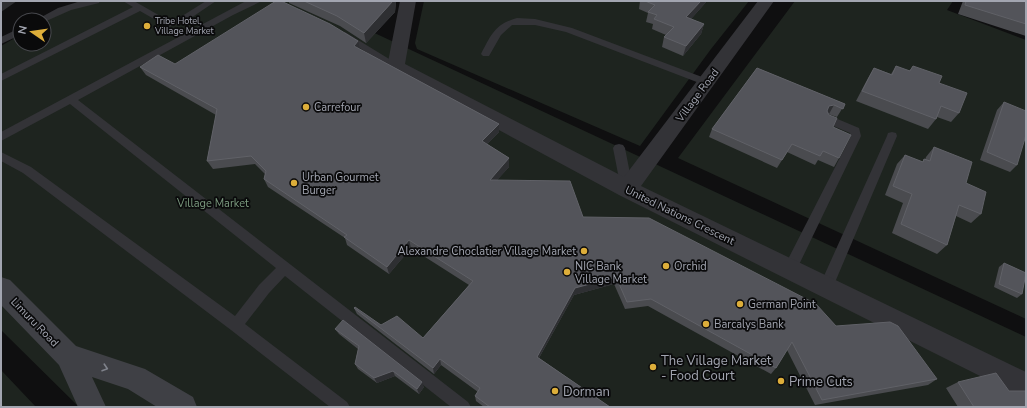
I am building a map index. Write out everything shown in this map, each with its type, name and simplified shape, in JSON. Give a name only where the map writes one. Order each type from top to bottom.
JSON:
[{"type":"main road","name":"Limuru Road","points":[[1,288],[68,356],[92,407]]},
{"type":"main road","name":"Limuru Road","points":[[68,356],[135,378],[183,407]]},
{"type":"street","points":[[396,67],[408,1]]},
{"type":"street","name":"Village Road","points":[[628,189],[766,1]]},
{"type":"street","name":"United Nations Crescent","points":[[396,67],[628,189],[1026,386]]},
{"type":"lane","points":[[52,14],[77,4],[96,1]]},
{"type":"lane","points":[[127,1],[140,6],[164,24],[182,20],[212,1]]},
{"type":"lane","points":[[1,138],[230,13],[258,1]]},
{"type":"lane","points":[[1,78],[140,6]]},
{"type":"lane","points":[[486,54],[497,34],[504,26],[512,22],[526,21],[547,24],[570,30],[706,82]]},
{"type":"lane","points":[[336,29],[396,67]]},
{"type":"lane","points":[[1,41],[12,35]]},
{"type":"lane","points":[[71,100],[463,407]]},
{"type":"lane","points":[[790,269],[856,136],[855,132],[828,118]]},
{"type":"lane","points":[[826,287],[892,136]]},
{"type":"lane","points":[[619,148],[628,189]]},
{"type":"lane","points":[[1,156],[27,170],[236,325],[342,407]]},
{"type":"lane","points":[[236,325],[264,288],[284,268]]},
{"type":"green space","name":"Village Market","points":[[79,1],[306,1],[1026,337],[1026,407],[79,407],[1,330],[1,46],[12,40],[12,52],[52,52],[52,16]]},
{"type":"green space","points":[[424,1],[749,1],[711,49],[640,146],[417,49],[415,43]]},
{"type":"green space","points":[[795,1],[953,1],[947,10],[1026,40],[1026,319],[678,158]]},
{"type":"green space","points":[[1,370],[36,407],[1,407]]},
{"type":"building","points":[[276,1],[281,1],[330,24],[358,41],[354,46],[499,124],[482,141],[509,158],[490,180],[570,181],[583,217],[649,218],[816,304],[836,326],[890,322],[898,326],[937,379],[822,400],[792,342],[776,368],[651,299],[627,302],[616,277],[575,288],[537,357],[610,407],[490,407],[475,396],[480,388],[440,359],[433,368],[354,308],[355,307],[381,325],[397,316],[423,338],[473,281],[409,240],[387,267],[344,237],[347,235],[264,179],[266,171],[251,156],[207,161],[217,109],[140,67],[158,55],[175,64]]},
{"type":"building","points":[[304,1],[393,1],[364,33],[337,16]]},
{"type":"building","points":[[645,1],[701,1],[686,17],[704,24],[686,46],[664,37],[674,27],[654,19],[657,15],[648,12],[655,5]]},
{"type":"building","points":[[966,1],[1026,1],[1026,24],[965,5]]},
{"type":"building","points":[[896,66],[910,71],[913,66],[942,76],[939,83],[967,93],[959,113],[941,106],[936,119],[862,91],[874,68],[892,75]]},
{"type":"building","points":[[757,68],[845,104],[843,109],[834,105],[829,106],[827,111],[829,115],[837,118],[833,127],[851,135],[839,158],[823,151],[820,156],[792,144],[782,160],[712,129]]},
{"type":"building","points":[[1004,102],[1026,111],[1026,135],[1017,165],[987,152]]},
{"type":"building","points":[[934,147],[972,162],[966,183],[986,192],[981,214],[959,205],[947,245],[901,224],[912,194],[893,186],[905,155],[923,162],[924,159],[930,161]]},
{"type":"building","points":[[1004,263],[1026,273],[1022,294],[999,284]]},
{"type":"building","points":[[343,320],[422,382],[417,389],[393,371],[374,378],[355,364],[359,346],[335,329]]},
{"type":"building","points":[[996,373],[1009,391],[1026,391],[1026,407],[974,407],[958,382]]},
{"type":"place","name":"Tribe Hotel, Village Market","points":[[147,26]]},
{"type":"place","name":"Carrefour","points":[[306,107]]},
{"type":"place","name":"Urban Gourmet Burger","points":[[294,183]]},
{"type":"place","name":"Alexandre Choclatier Village Market","points":[[584,251]]},
{"type":"place","name":"Orchid","points":[[666,266]]},
{"type":"place","name":"NIC Bank Village Market","points":[[567,272]]},
{"type":"place","name":"German Point","points":[[740,304]]},
{"type":"place","name":"Barcalys Bank","points":[[706,324]]},
{"type":"place","name":"The Village Market - Food Court","points":[[653,367]]},
{"type":"place","name":"Prime Cuts","points":[[781,381]]},
{"type":"place","name":"Dorman","points":[[555,391]]}]
